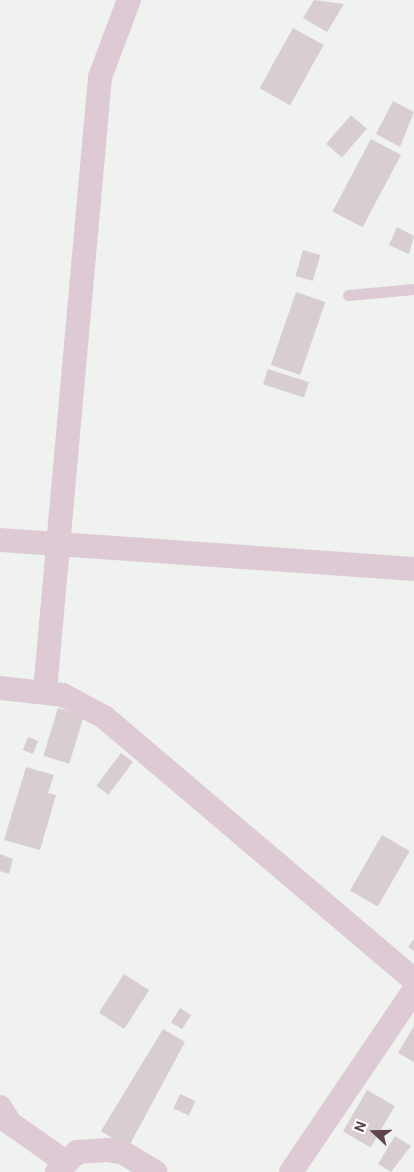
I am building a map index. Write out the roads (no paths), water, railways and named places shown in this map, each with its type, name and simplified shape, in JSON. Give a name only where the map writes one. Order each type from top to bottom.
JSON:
[{"type":"street","points":[[45,691],[47,627],[61,546],[100,77],[128,0]]},
{"type":"street","points":[[0,540],[61,546],[414,569]]},
{"type":"street","points":[[0,688],[45,691],[76,700],[104,717],[414,980]]},
{"type":"street","points":[[291,1172],[414,990]]},
{"type":"street","points":[[0,1107],[10,1124],[61,1167],[77,1152],[107,1150],[122,1152],[155,1172]]},
{"type":"lane","points":[[348,295],[414,289]]}]
